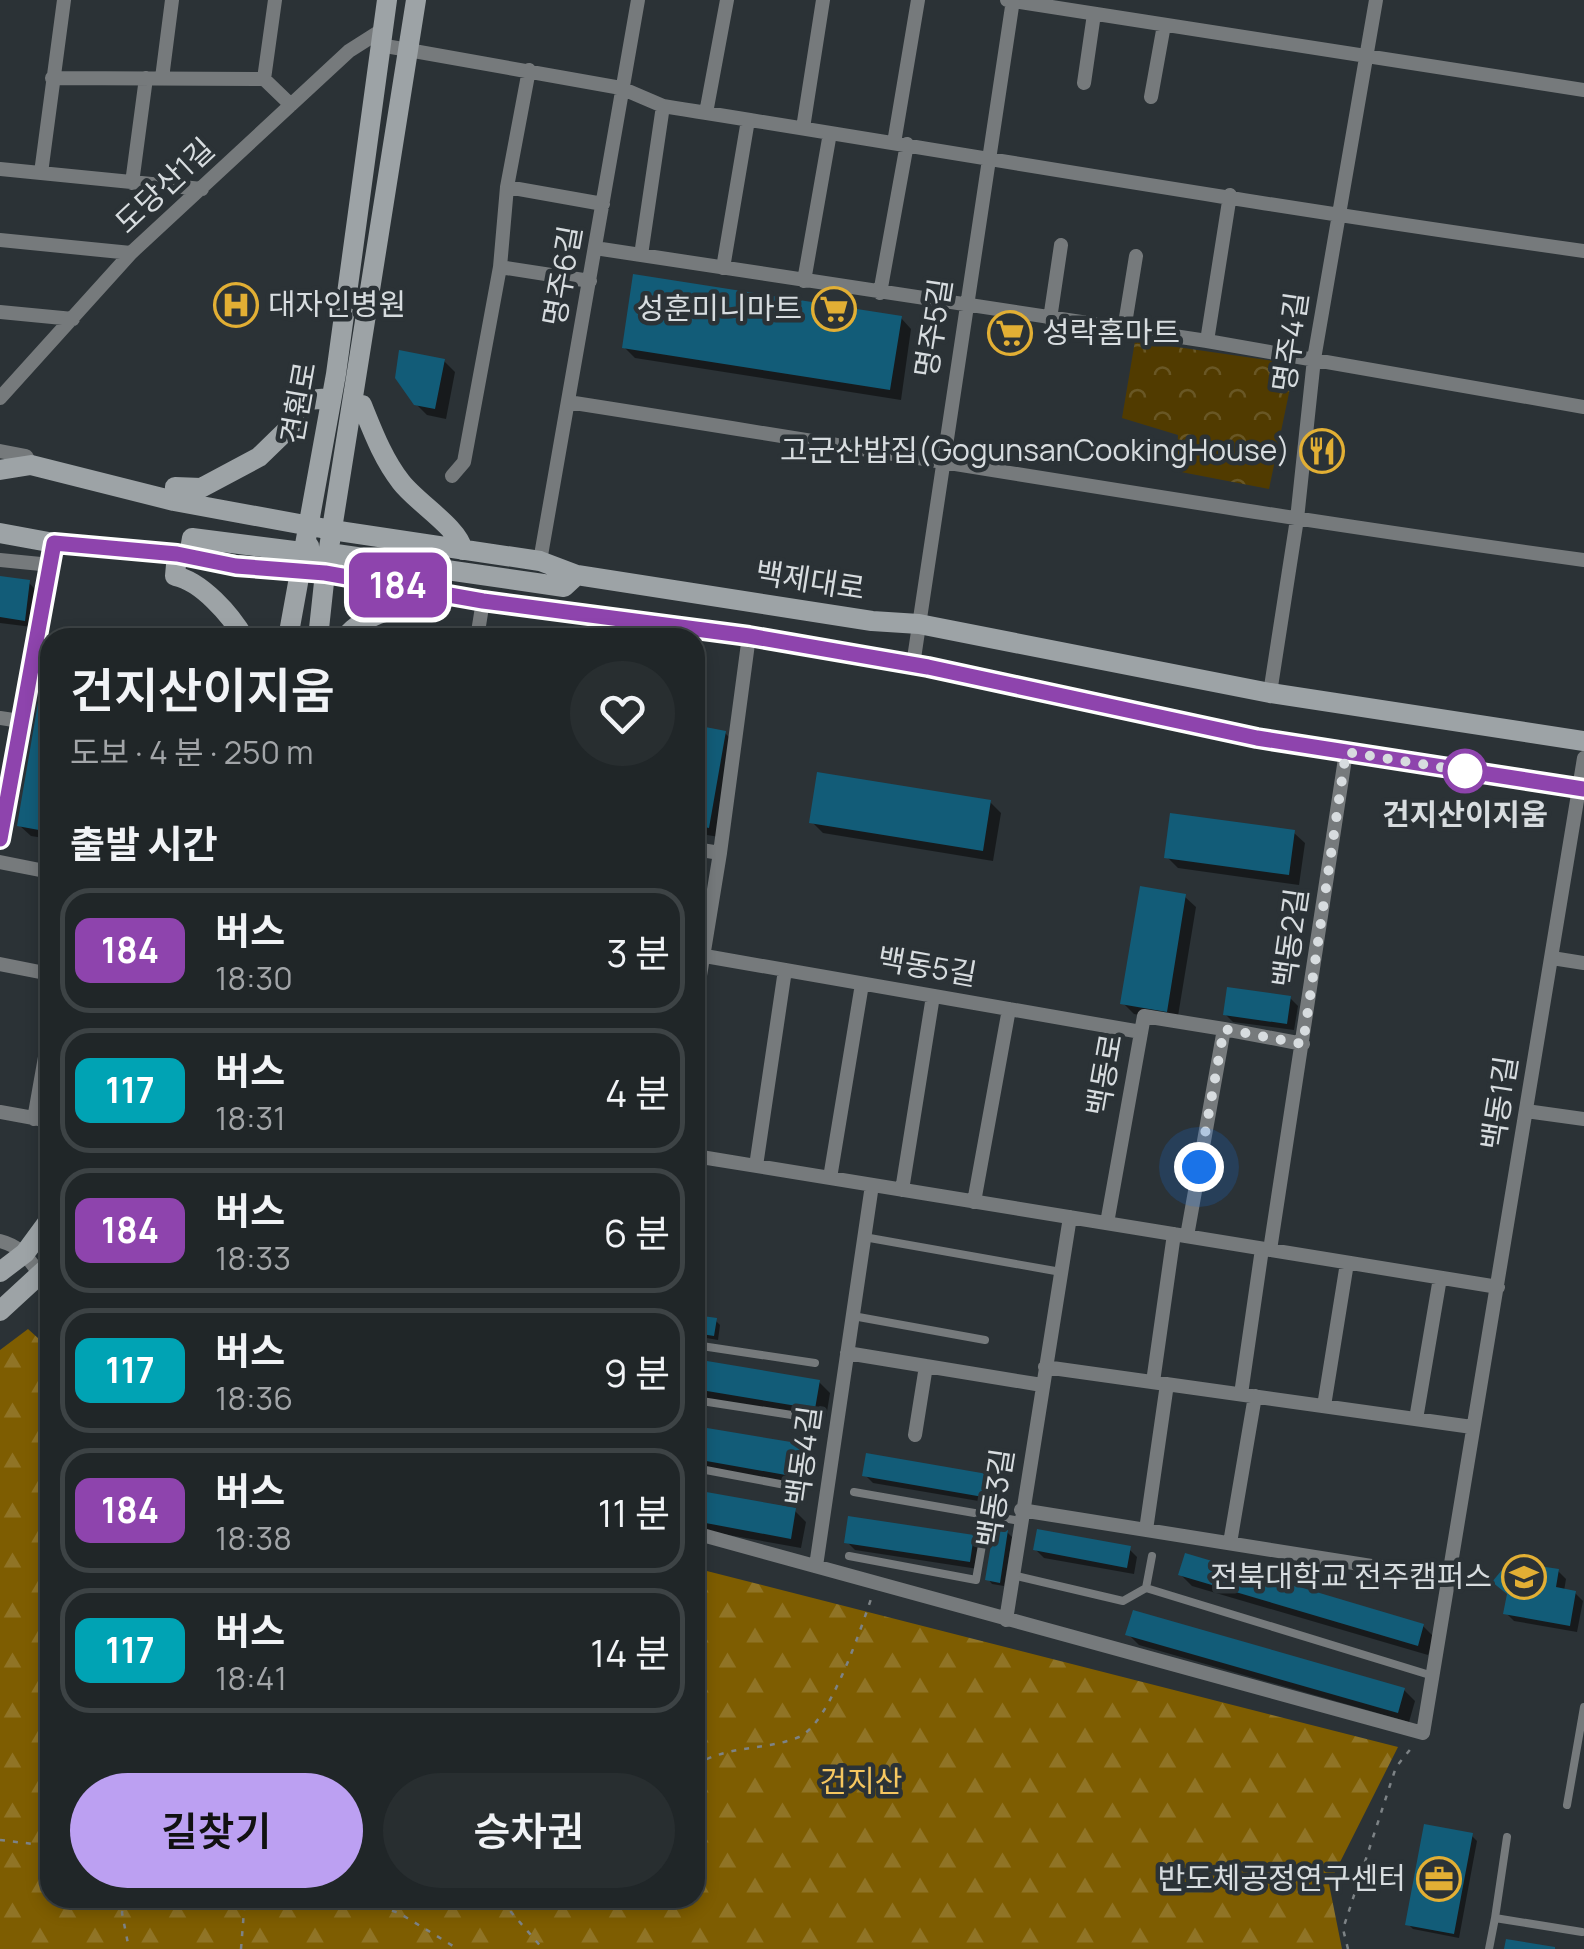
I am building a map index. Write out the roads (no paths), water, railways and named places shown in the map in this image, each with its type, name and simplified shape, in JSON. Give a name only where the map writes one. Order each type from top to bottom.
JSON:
[{"type":"street","points":[[40,173],[64,0]]},
{"type":"street","points":[[132,182],[172,0]]},
{"type":"street","points":[[264,80],[275,0]]},
{"type":"street","name":"견훤로","points":[[290,628],[331,398],[387,0]]},
{"type":"street","points":[[319,628],[416,0]]},
{"type":"street","name":"명주6길","points":[[540,562],[638,0]]},
{"type":"street","points":[[706,113],[727,0]]},
{"type":"street","points":[[803,128],[823,0]]},
{"type":"street","points":[[880,293],[918,0]]},
{"type":"street","points":[[1004,0],[1584,90]]},
{"type":"street","name":"명주4길","points":[[1270,693],[1297,519],[1314,359],[1376,0]]},
{"type":"street","name":"명주5길","points":[[913,665],[1013,1]]},
{"type":"street","points":[[1084,83],[1094,14]]},
{"type":"street","points":[[1152,98],[1164,25]]},
{"type":"street","points":[[381,38],[407,49],[621,88],[663,106],[1338,216],[1584,251]]},
{"type":"street","name":"도당산1길","points":[[0,398],[131,253],[349,51],[381,38]]},
{"type":"street","points":[[452,476],[464,462],[500,267],[508,187],[529,70]]},
{"type":"street","points":[[52,78],[264,80],[291,105]]},
{"type":"street","points":[[641,255],[663,106]]},
{"type":"street","points":[[723,268],[748,120]]},
{"type":"street","points":[[804,281],[830,132]]},
{"type":"street","points":[[0,169],[202,190]]},
{"type":"street","points":[[508,187],[603,204]]},
{"type":"street","points":[[1207,341],[1230,196]]},
{"type":"street","points":[[0,240],[131,253]]},
{"type":"street","points":[[1050,319],[1061,245]]},
{"type":"street","points":[[596,248],[1207,341],[1584,408]]},
{"type":"street","points":[[1124,330],[1136,256]]},
{"type":"street","points":[[500,267],[590,282]]},
{"type":"street","points":[[0,312],[73,319]]},
{"type":"street","points":[[174,501],[176,486],[201,488],[259,457],[291,426],[308,400],[331,398]]},
{"type":"street","points":[[568,402],[1297,519],[1584,560]]},
{"type":"street","points":[[352,405],[362,405],[379,448],[399,480],[460,538],[463,550]]},
{"type":"street","name":"백제대로","points":[[0,451],[26,456],[31,465]]},
{"type":"street","name":"백제대로","points":[[0,470],[31,465],[174,501],[540,562],[577,575],[872,621],[919,624],[1270,693],[1584,741]]},
{"type":"street","points":[[300,560],[332,530]]},
{"type":"street","points":[[0,533],[54,543],[183,555],[236,566],[300,560],[564,587],[577,575]]},
{"type":"street","points":[[0,839],[54,543]]},
{"type":"street","points":[[183,555],[174,576],[187,578],[238,628]]},
{"type":"street","points":[[0,560],[52,564]]},
{"type":"street","points":[[327,563],[422,589],[640,628]]},
{"type":"street","points":[[353,628],[379,611],[422,606],[422,589]]},
{"type":"street","points":[[479,628],[483,601]]},
{"type":"street","points":[[705,634],[749,636],[913,665],[1257,738],[1581,788]]},
{"type":"street","points":[[705,950],[749,636]]},
{"type":"street","points":[[0,718],[20,721]]},
{"type":"street","name":"백동2길","points":[[1266,1249],[1303,1044],[1346,752]]},
{"type":"street","name":"백동1길","points":[[1006,1620],[1423,1733],[1584,758]]},
{"type":"street","points":[[705,851],[720,853]]},
{"type":"street","points":[[0,862],[40,870]]},
{"type":"street","name":"백동5길","points":[[705,956],[1141,1032]]},
{"type":"street","points":[[1552,958],[1584,964]]},
{"type":"street","points":[[0,964],[40,972]]},
{"type":"street","points":[[756,1166],[784,970]]},
{"type":"street","points":[[830,1178],[862,984]]},
{"type":"street","points":[[902,1190],[934,996]]},
{"type":"street","points":[[974,1202],[1009,1009]]},
{"type":"street","name":"백동로","points":[[1106,1223],[1144,1016],[1303,1044]]},
{"type":"street","points":[[1146,1530],[1180,1235],[1224,1029]]},
{"type":"street","points":[[1526,1111],[1584,1119]]},
{"type":"street","points":[[0,1112],[40,1120]]},
{"type":"street","points":[[705,1158],[1498,1287]]},
{"type":"street","name":"백동4길","points":[[816,1566],[872,1185]]},
{"type":"street","name":"백동3길","points":[[1006,1620],[1070,1217]]},
{"type":"street","points":[[0,1272],[25,1253],[40,1233]]},
{"type":"street","points":[[0,1242],[13,1244],[40,1266]]},
{"type":"street","points":[[1230,1543],[1266,1249]]},
{"type":"street","points":[[1324,1406],[1347,1262]]},
{"type":"street","points":[[0,1311],[40,1275]]},
{"type":"street","points":[[1416,1419],[1440,1278]]},
{"type":"street","points":[[847,1353],[1042,1385]]},
{"type":"street","points":[[915,1434],[926,1366]]},
{"type":"street","points":[[1045,1368],[1472,1427]]},
{"type":"street","points":[[1021,1516],[1146,1530],[1447,1578]]},
{"type":"street","points":[[705,1536],[1006,1620]]},
{"type":"lane","points":[[864,1237],[1061,1272]]},
{"type":"lane","points":[[853,1316],[985,1340]]},
{"type":"lane","points":[[705,1346],[815,1363]]},
{"type":"lane","points":[[705,1402],[811,1418]]},
{"type":"lane","points":[[705,1470],[796,1487]]},
{"type":"lane","points":[[854,1492],[987,1516],[1021,1516]]},
{"type":"lane","points":[[849,1556],[976,1580],[987,1516]]},
{"type":"lane","points":[[1011,1575],[1123,1602],[1146,1588],[1152,1556]]},
{"type":"lane","points":[[1146,1588],[1433,1676]]},
{"type":"lane","points":[[1567,1806],[1584,1704]]},
{"type":"lane","points":[[1490,1949],[1507,1837]]},
{"type":"lane","points":[[1495,1918],[1583,1932],[1584,1920]]},
{"type":"place","name":"대자인병원","points":[[236,305]]},
{"type":"place","name":"성훈미니마트","points":[[834,309]]},
{"type":"place","name":"성락홈마트","points":[[1010,333]]},
{"type":"place","name":"고군산밥집(GogunsanCookingHouse)","points":[[1322,451]]},
{"type":"place","name":"건지산이지움","points":[[1465,771]]},
{"type":"place","name":"전북대학교 전주캠퍼스","points":[[1524,1577]]},
{"type":"place","name":"반도체공정연구센터","points":[[1439,1879]]},
{"type":"park label","name":"건지산","points":[[861,1782]]}]
